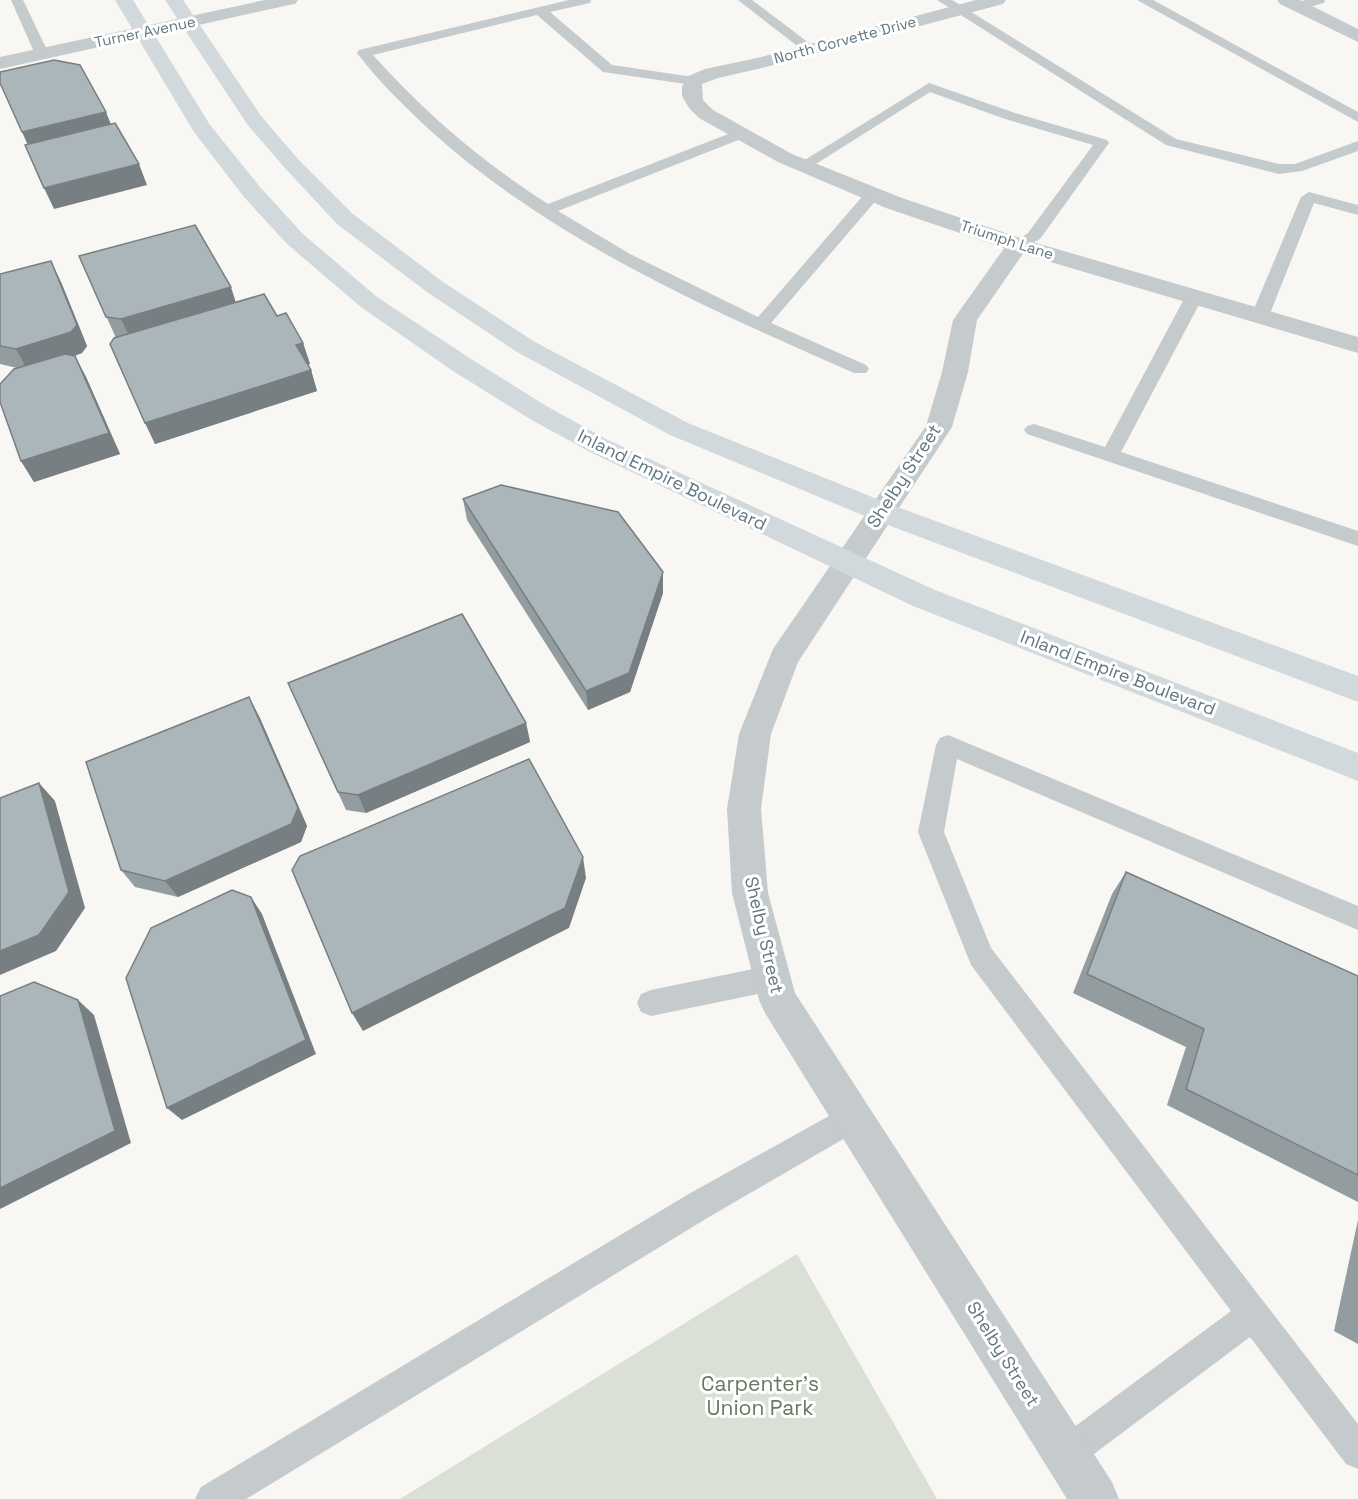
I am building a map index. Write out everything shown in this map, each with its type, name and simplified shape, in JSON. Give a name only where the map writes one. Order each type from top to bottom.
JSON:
[{"type":"main road","name":"Inland Empire Boulevard","points":[[124,0],[201,128],[231,168],[295,239],[369,302],[539,413],[599,446],[924,598],[1358,767]]},
{"type":"main road","points":[[174,0],[254,120],[291,163],[345,219],[435,287],[526,347],[679,429],[882,512],[1358,689]]},
{"type":"street","name":"Turner Avenue","points":[[0,63],[289,0]]},
{"type":"street","name":"North Corvette Drive","points":[[693,81],[712,73],[810,49],[951,5],[997,0]]},
{"type":"street","points":[[1292,3],[1358,36]]},
{"type":"street","name":"Triumph Lane","points":[[693,81],[690,93],[695,105],[706,114],[803,166],[873,194],[1018,245],[1358,345]]},
{"type":"street","name":"Shelby Street","points":[[1018,245],[965,320],[955,372],[939,427],[784,658],[755,734],[744,809],[750,893],[778,1000],[1095,1499]]},
{"type":"lane","points":[[17,0],[42,54]]},
{"type":"lane","points":[[585,0],[364,53],[413,108],[487,170],[545,211],[649,269],[759,325],[860,369]]},
{"type":"lane","points":[[744,0],[810,49]]},
{"type":"lane","points":[[1143,0],[1358,118]]},
{"type":"lane","points":[[1292,3],[1319,0]]},
{"type":"lane","points":[[951,5],[1171,142],[1280,169],[1297,168],[1358,146]]},
{"type":"lane","points":[[540,11],[608,69],[693,81]]},
{"type":"lane","points":[[803,166],[928,87],[1010,116],[1102,143],[1034,236],[1018,245]]},
{"type":"lane","points":[[545,211],[741,134]]},
{"type":"lane","points":[[759,325],[873,194]]},
{"type":"lane","points":[[1260,316],[1309,197],[1358,210]]},
{"type":"lane","points":[[1110,455],[1194,297]]},
{"type":"lane","points":[[1034,429],[1358,539]]},
{"type":"lane","points":[[1358,918],[948,745],[931,832],[981,956],[1358,1452]]},
{"type":"lane","points":[[651,1003],[773,978]]},
{"type":"lane","points":[[213,1499],[698,1206],[854,1118]]},
{"type":"lane","points":[[1066,1454],[1254,1314]]},
{"type":"green space","name":"Carpenter's Union Park","points":[[797,1254],[937,1499],[400,1499]]},
{"type":"building","points":[[54,60],[80,65],[106,112],[22,132],[0,83],[0,72]]},
{"type":"building","points":[[115,123],[139,164],[44,188],[25,145]]},
{"type":"building","points":[[195,225],[231,287],[121,319],[106,317],[79,256]]},
{"type":"building","points":[[51,261],[77,325],[71,332],[16,349],[0,346],[0,274]]},
{"type":"building","points":[[264,294],[277,316],[286,313],[303,343],[296,345],[311,370],[145,423],[110,344],[114,338]]},
{"type":"building","points":[[65,354],[75,356],[109,433],[21,461],[0,402],[0,384],[14,369]]},
{"type":"building","points":[[501,485],[618,512],[663,572],[629,673],[586,691],[463,499]]},
{"type":"building","points":[[462,614],[526,723],[358,795],[338,792],[288,683]]},
{"type":"building","points":[[249,697],[298,808],[291,824],[165,881],[121,870],[86,762]]},
{"type":"building","points":[[529,759],[583,857],[565,908],[352,1013],[292,870],[300,856]]},
{"type":"building","points":[[39,783],[69,892],[39,935],[0,951],[0,798]]},
{"type":"building","points":[[1126,872],[1358,976],[1358,1175],[1186,1089],[1204,1029],[1087,974]]},
{"type":"building","points":[[232,890],[251,897],[306,1040],[167,1108],[126,978],[151,928]]},
{"type":"building","points":[[34,982],[78,1000],[115,1131],[0,1188],[0,996]]}]
